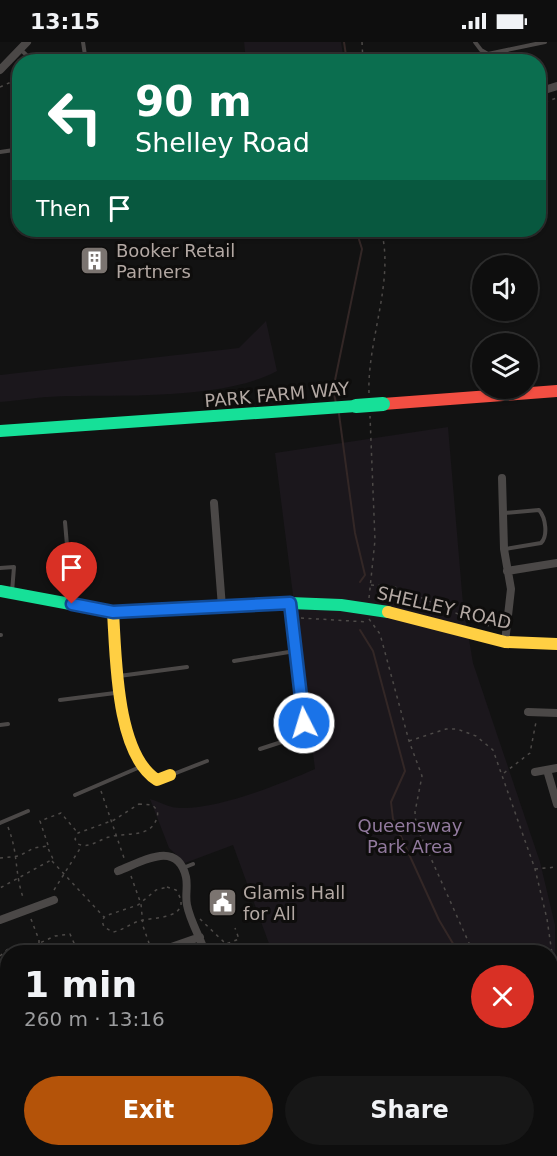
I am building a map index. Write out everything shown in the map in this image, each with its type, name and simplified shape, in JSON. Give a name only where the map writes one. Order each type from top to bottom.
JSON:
[{"type":"main road","name":"PARK FARM WAY","points":[[0,431],[557,391]]},
{"type":"main road","name":"SHELLEY ROAD","points":[[6,592],[113,612],[290,603],[378,609],[505,636],[557,644]]},
{"type":"main road","points":[[113,612],[120,708],[143,771],[157,780],[170,776]]},
{"type":"street","points":[[0,70],[12,58]]},
{"type":"street","points":[[502,478],[505,513],[504,549],[510,608],[505,636]]},
{"type":"street","points":[[214,503],[222,607]]},
{"type":"street","points":[[507,572],[557,563]]},
{"type":"street","points":[[290,603],[304,723],[297,737]]},
{"type":"street","points":[[533,712],[557,713]]},
{"type":"street","points":[[535,772],[557,768]]},
{"type":"street","points":[[547,770],[557,804]]},
{"type":"street","points":[[118,871],[168,854],[177,858],[187,878],[187,904],[203,945]]},
{"type":"street","points":[[0,920],[54,900]]},
{"type":"street","points":[[177,945],[200,937]]},
{"type":"lane","points":[[475,42],[481,50],[488,54],[545,42]]},
{"type":"lane","points":[[504,549],[542,543],[545,534],[542,514],[539,510],[505,513]]},
{"type":"lane","points":[[65,522],[72,604]]},
{"type":"lane","points":[[0,568],[14,567],[6,592]]},
{"type":"lane","points":[[234,661],[295,651]]},
{"type":"lane","points":[[118,676],[187,667]]},
{"type":"lane","points":[[60,700],[119,692]]},
{"type":"lane","points":[[0,725],[8,724]]},
{"type":"lane","points":[[260,749],[297,737]]},
{"type":"lane","points":[[170,776],[207,761]]},
{"type":"lane","points":[[75,795],[141,766]]},
{"type":"lane","points":[[0,823],[28,812]]},
{"type":"lane","points":[[183,868],[194,864]]},
{"type":"path","points":[[371,585],[392,586],[404,590],[505,636]]},
{"type":"path","points":[[367,613],[370,622],[380,634],[409,741],[422,776],[415,812],[417,825],[470,945]]},
{"type":"path","points":[[291,617],[370,622]]},
{"type":"path","points":[[503,773],[530,753],[533,712]]},
{"type":"path","points":[[409,741],[446,729],[457,729],[476,736],[493,750],[535,869],[551,945]]},
{"type":"path","points":[[54,900],[54,890],[62,874],[82,846],[111,836],[146,831],[154,823],[157,811],[152,805],[139,804],[112,821],[78,833],[75,839],[82,846]]},
{"type":"path","points":[[78,833],[61,813],[40,821],[51,852],[51,861],[104,918],[104,927],[113,932],[139,921],[166,918],[177,910],[180,896],[172,888],[161,888],[141,904],[104,918]]},
{"type":"path","points":[[5,821],[17,856],[16,879],[39,944]]},
{"type":"path","points":[[0,858],[17,856],[34,848],[47,846]]},
{"type":"path","points":[[0,888],[51,861]]},
{"type":"path","points":[[535,869],[557,867]]},
{"type":"path","points":[[199,920],[226,944],[239,939],[235,928]]},
{"type":"path","points":[[32,945],[55,936],[70,934],[74,943],[71,945]]},
{"type":"green space","points":[[244,42],[341,42],[343,54],[245,54]]},
{"type":"green space","points":[[266,321],[277,371],[256,380],[231,387],[176,394],[60,396],[0,402],[0,375],[239,348]]},
{"type":"green space","name":"Queensway Park Area","points":[[448,427],[463,604],[473,663],[540,862],[555,925],[555,945],[269,945],[233,845],[185,863],[169,848],[150,799],[172,807],[204,806],[244,796],[315,769],[275,453]]},
{"type":"waterway","points":[[344,42],[346,54]]},
{"type":"waterway","points":[[336,403],[333,390],[362,249],[358,237]]},
{"type":"waterway","points":[[339,414],[355,533],[365,575],[360,582]]},
{"type":"waterway","points":[[360,630],[373,651],[405,771],[391,802],[393,819],[439,920],[454,945]]},
{"type":"traffic: fast","points":[[356,406],[383,404]]},
{"type":"traffic: fast","points":[[0,431],[356,406]]},
{"type":"traffic: fast","points":[[0,591],[113,612],[290,603],[341,605],[388,612]]},
{"type":"traffic: slow","points":[[113,612],[117,679],[126,728],[133,749],[143,767],[157,780],[170,775]]},
{"type":"traffic: slow","points":[[388,612],[505,642],[557,644]]},
{"type":"traffic: jam","points":[[383,404],[557,391]]},
{"type":"place","name":"Booker Retail Partners","points":[[95,261]]},
{"type":"place","name":"Glamis Hall for All","points":[[222,903]]},
{"type":"route","points":[[72,604],[113,612],[290,603],[304,723]]}]
